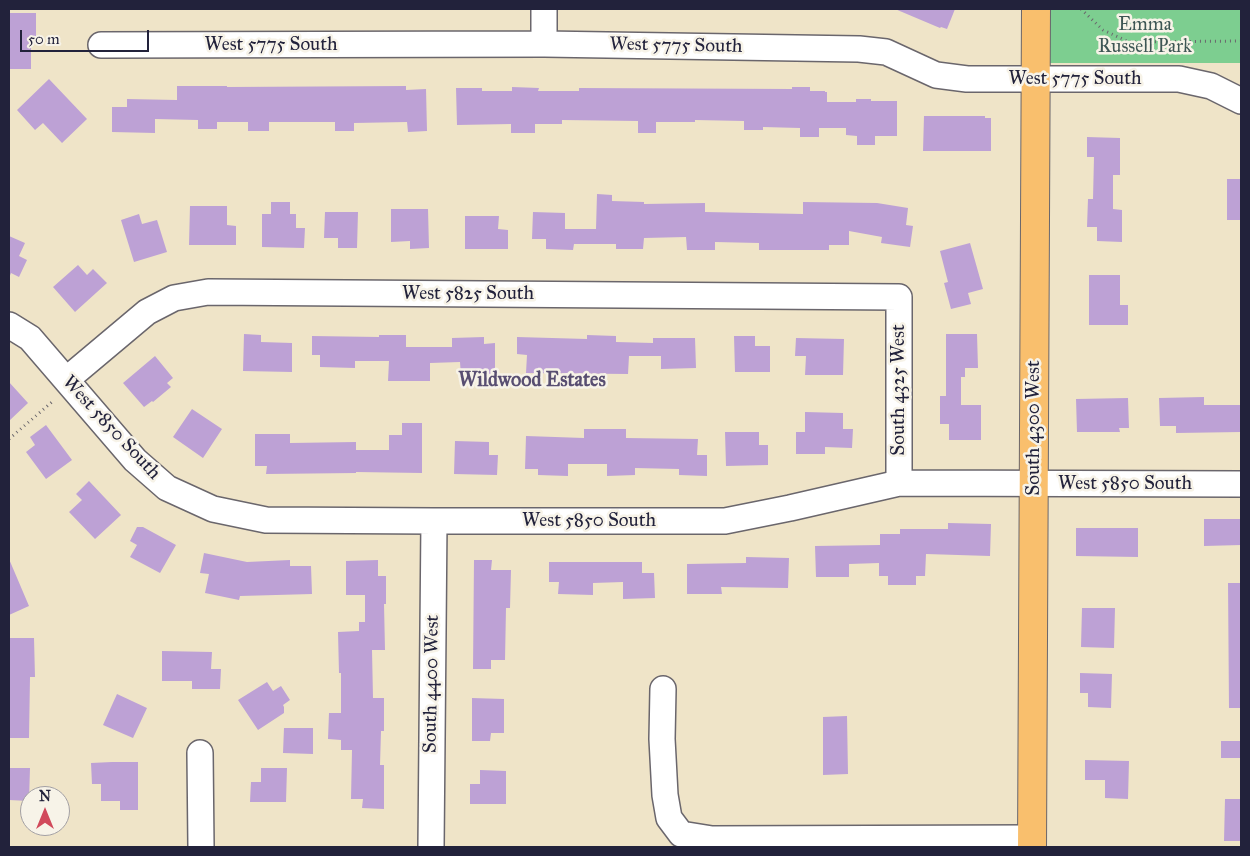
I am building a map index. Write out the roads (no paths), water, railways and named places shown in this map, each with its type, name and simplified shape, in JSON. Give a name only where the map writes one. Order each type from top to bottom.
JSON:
[{"type":"main road","name":"South 4300 West","points":[[1032,842],[1036,9]]},
{"type":"street","points":[[544,9],[544,44]]},
{"type":"street","name":"West 5775 South","points":[[101,45],[544,44],[859,48],[886,52],[936,75],[967,79],[1179,80],[1211,86],[1241,101]]},
{"type":"street","name":"West 5825 South","points":[[66,380],[147,312],[174,298],[208,292],[899,297]]},
{"type":"street","name":"South 4325 West","points":[[899,297],[899,483]]},
{"type":"street","name":"West 5850 South","points":[[9,324],[30,338],[135,460],[167,488],[213,509],[266,520],[434,522],[725,521],[899,483],[1241,484]]},
{"type":"street","name":"South 4400 West","points":[[431,847],[434,522]]},
{"type":"street","points":[[663,688],[662,740],[665,795],[669,818],[681,834],[712,839],[1032,842]]},
{"type":"street","points":[[200,753],[201,847]]},
{"type":"district","name":"Wildwood Estates","points":[[532,381]]},
{"type":"park label","name":"Emma Russell Park","points":[[1145,36]]}]
